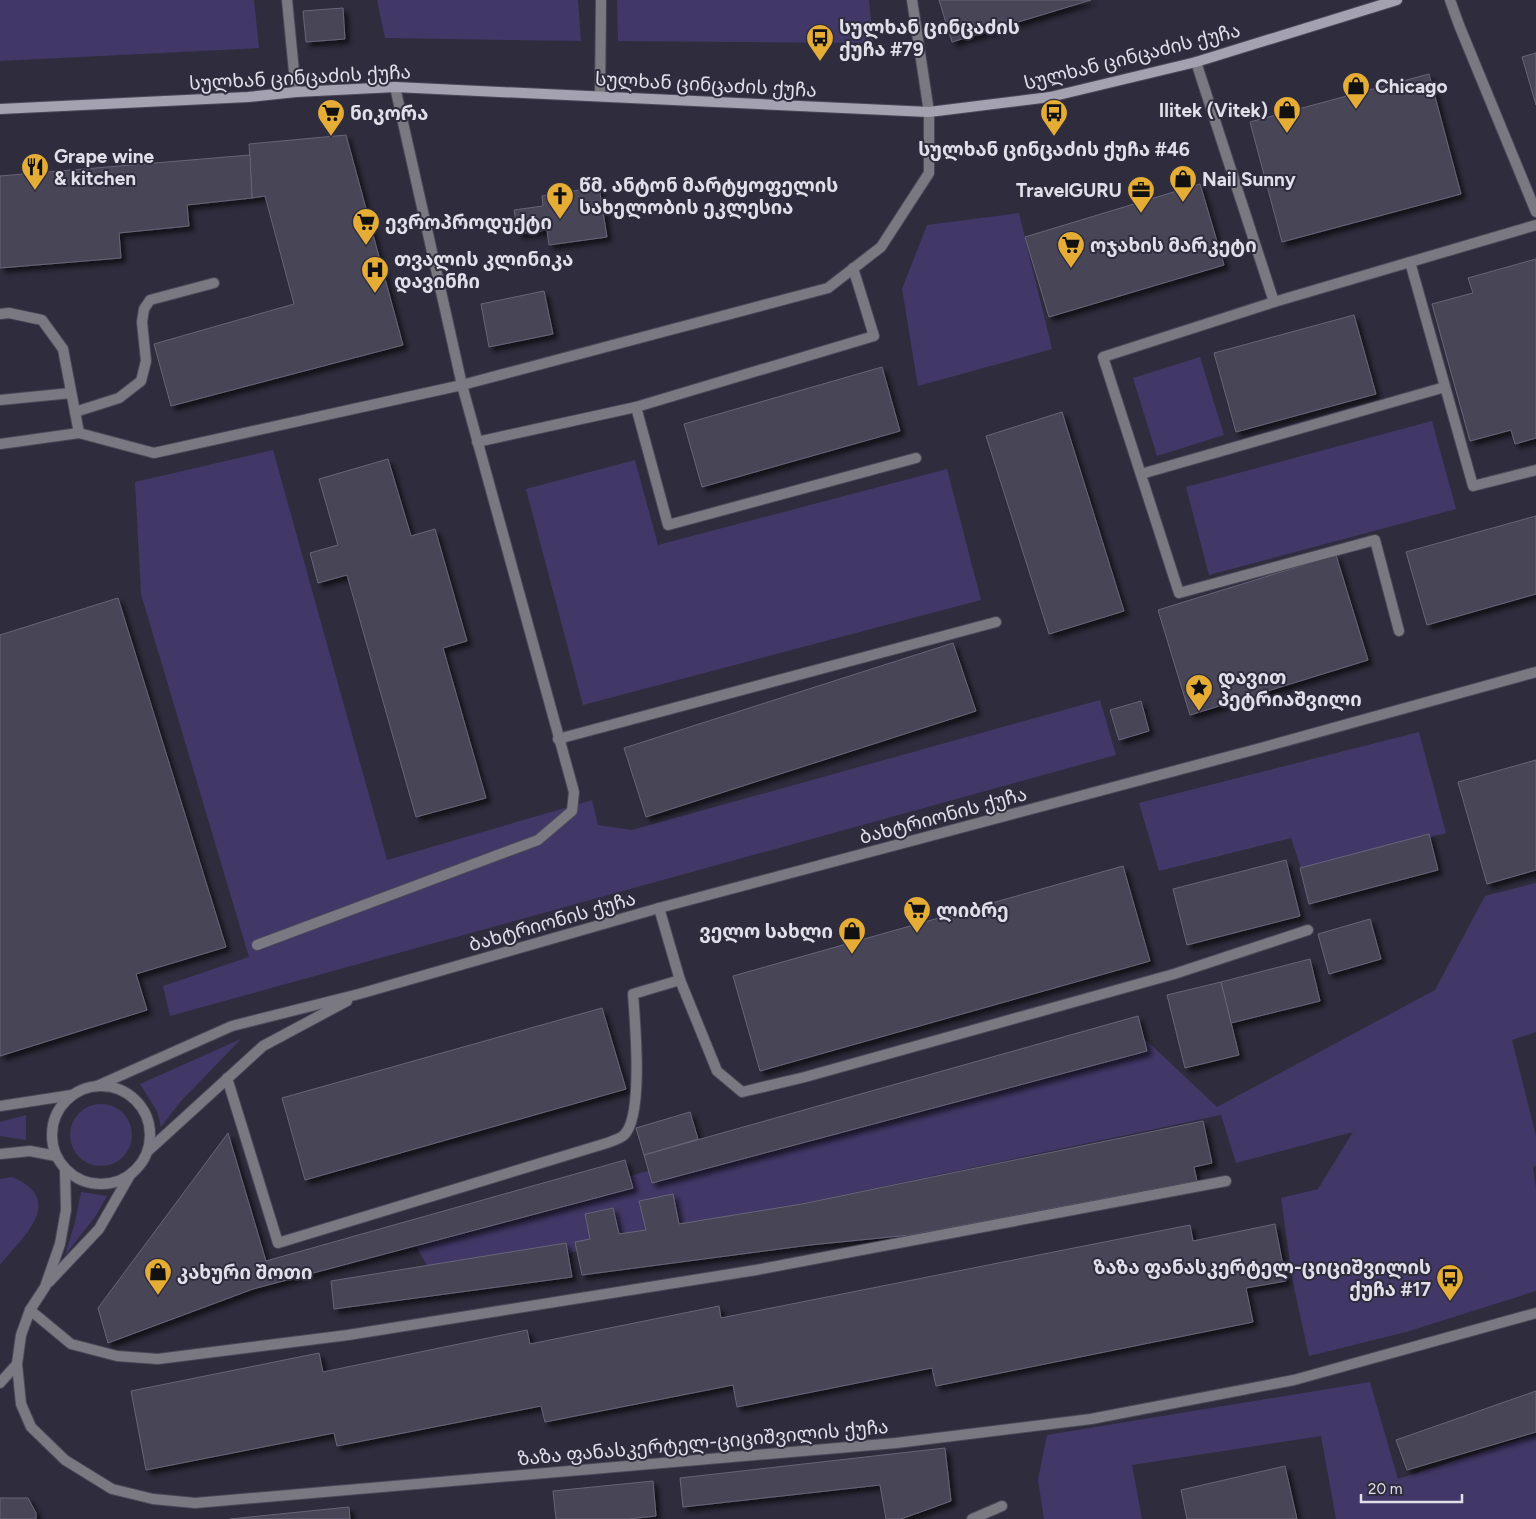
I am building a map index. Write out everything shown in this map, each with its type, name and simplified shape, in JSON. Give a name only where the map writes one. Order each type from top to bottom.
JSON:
[{"type":"main road","name":"სულხან ცინცაძის ქუჩა","points":[[0,109],[248,97],[296,92],[395,87],[929,112],[1050,97],[1196,62],[1397,0]]},
{"type":"street","points":[[287,0],[296,92]]},
{"type":"street","points":[[600,96],[601,0]]},
{"type":"street","points":[[0,444],[79,434],[154,453],[462,385],[828,288],[881,247],[929,173],[929,112],[912,0]]},
{"type":"street","points":[[1450,0],[1536,212]]},
{"type":"street","points":[[1196,62],[1274,302]]},
{"type":"street","points":[[257,945],[538,840],[572,812],[574,792],[462,385],[395,87]]},
{"type":"street","points":[[1399,631],[1375,540],[1180,593],[1103,357],[1274,302],[1536,225]]},
{"type":"street","points":[[1410,262],[1473,486],[1536,470]]},
{"type":"street","points":[[477,442],[636,407],[874,336],[853,268]]},
{"type":"street","points":[[75,412],[119,398],[141,382],[146,362],[142,322],[144,309],[150,300],[214,283]]},
{"type":"street","points":[[0,314],[42,320],[63,349],[79,434]]},
{"type":"street","points":[[1141,474],[1445,387]]},
{"type":"street","points":[[0,400],[72,394]]},
{"type":"street","points":[[636,407],[668,525],[916,458]]},
{"type":"street","points":[[558,738],[996,622]]},
{"type":"street","name":"ბახტრიონის ქუჩა","points":[[97,1086],[232,1026],[359,994],[659,908],[1257,750],[1536,672]]},
{"type":"street","points":[[659,908],[680,980],[717,1071],[742,1092],[805,1077],[1174,974],[1308,930]]},
{"type":"street","points":[[227,1078],[278,1243],[607,1143],[624,1135],[632,1122],[636,1088],[636,1028],[633,994],[680,980]]},
{"type":"street","name":"ბახტრიონის ქუჩა","points":[[150,1150],[263,1046],[359,994]]},
{"type":"street","points":[[97,1086],[111,1087],[124,1092],[136,1100],[144,1111],[150,1125],[150,1150],[141,1165],[130,1175],[118,1182],[104,1185],[90,1184],[77,1179],[65,1170],[56,1156],[52,1143],[52,1129],[56,1116],[63,1104],[73,1095],[97,1086]]},
{"type":"street","points":[[0,1106],[73,1095]]},
{"type":"street","points":[[0,1154],[30,1151],[56,1156]]},
{"type":"street","name":"ზაზა ფანასკერტელ-ციციშვილის ქუჩა","points":[[45,1287],[60,1244],[66,1210],[65,1170]]},
{"type":"street","name":"ზაზა ფანასკერტელ-ციციშვილის ქუჩა","points":[[130,1175],[99,1229],[45,1287],[30,1310],[21,1335],[17,1364],[21,1404],[31,1427],[65,1460],[112,1489],[153,1499],[195,1503],[896,1443],[1091,1419],[1294,1380],[1536,1313]]},
{"type":"street","points":[[30,1310],[71,1344],[117,1356],[158,1359],[348,1336],[756,1270],[1226,1181]]},
{"type":"street","points":[[0,1383],[17,1364]]},
{"type":"street","points":[[972,1519],[1002,1506]]},
{"type":"shaded area","points":[[0,0],[254,0],[259,48],[0,61]]},
{"type":"shaded area","points":[[377,0],[578,0],[581,41],[385,38]]},
{"type":"shaded area","points":[[617,0],[869,0],[873,43],[618,41]]},
{"type":"shaded area","points":[[1019,213],[1052,349],[918,386],[902,289],[927,225]]},
{"type":"shaded area","points":[[1200,357],[1224,435],[1157,456],[1133,378]]},
{"type":"shaded area","points":[[1432,421],[1456,509],[1209,575],[1186,487]]},
{"type":"shaded area","points":[[273,450],[387,860],[592,800],[598,825],[632,830],[1100,700],[1116,755],[170,1016],[163,986],[249,957],[141,594],[135,482]]},
{"type":"shaded area","points":[[635,460],[658,545],[947,469],[981,600],[583,705],[526,489]]},
{"type":"shaded area","points":[[1419,732],[1446,833],[1302,871],[1291,838],[1159,871],[1139,803]]},
{"type":"shaded area","points":[[1536,883],[1536,1032],[1512,1040],[1536,1136],[1536,1166],[1533,1167],[1536,1188],[1536,1291],[1406,1332],[1309,1356],[1293,1283],[1281,1198],[1318,1189],[1353,1132],[1236,1163],[1221,1115],[436,1281],[409,1234],[1146,1040],[1217,1107],[1435,990],[1485,896]]},
{"type":"shaded area","points":[[241,1039],[181,1101],[161,1127],[157,1111],[140,1084]]},
{"type":"shaded area","points":[[101,1104],[118,1109],[123,1113],[127,1118],[132,1135],[127,1152],[123,1157],[118,1161],[101,1166],[84,1161],[79,1157],[75,1152],[70,1135],[75,1118],[79,1113],[84,1109]]},
{"type":"shaded area","points":[[26,1115],[26,1140],[0,1136],[0,1122]]},
{"type":"shaded area","points":[[12,1177],[28,1186],[37,1197],[38,1208],[35,1219],[28,1231],[0,1265],[0,1179]]},
{"type":"shaded area","points":[[81,1192],[107,1196],[95,1217],[65,1255],[75,1222]]},
{"type":"shaded area","points":[[1370,1382],[1398,1479],[1536,1434],[1536,1519],[1336,1519],[1321,1436],[1132,1465],[1142,1519],[1044,1519],[1038,1480],[1047,1435]]},
{"type":"building","points":[[939,0],[1091,0],[952,42]]},
{"type":"building","points":[[343,8],[345,39],[306,42],[303,11]]},
{"type":"building","points":[[1536,53],[1536,105],[1522,57]]},
{"type":"building","points":[[1429,74],[1461,194],[1282,242],[1250,122]]},
{"type":"building","points":[[346,135],[403,345],[171,406],[154,344],[294,304],[265,196],[252,198],[249,144]]},
{"type":"building","points":[[250,155],[252,198],[187,205],[189,226],[119,233],[121,258],[0,268],[0,176]]},
{"type":"building","points":[[1200,184],[1224,265],[1049,317],[1025,237]]},
{"type":"building","name":"წმ. ანტონ მარტყოფელის სახელობის ეკლესია","points":[[599,187],[607,237],[549,245],[547,230],[518,234],[514,210],[543,206],[542,196]]},
{"type":"building","points":[[1536,259],[1536,438],[1515,444],[1511,430],[1470,441],[1432,304],[1473,293],[1468,278]]},
{"type":"building","points":[[544,291],[553,334],[489,347],[481,304]]},
{"type":"building","points":[[1354,315],[1376,394],[1236,432],[1214,353]]},
{"type":"building","points":[[882,367],[900,431],[702,487],[684,424]]},
{"type":"building","points":[[1062,412],[1124,611],[1049,634],[986,436]]},
{"type":"building","points":[[388,459],[411,536],[435,529],[467,641],[443,648],[486,798],[416,817],[347,575],[318,583],[310,553],[338,545],[319,479]]},
{"type":"building","points":[[1536,516],[1536,594],[1427,625],[1406,552]]},
{"type":"building","points":[[1336,555],[1368,660],[1190,715],[1158,610]]},
{"type":"building","points":[[118,598],[226,947],[136,974],[147,1010],[0,1056],[0,635]]},
{"type":"building","points":[[953,643],[976,711],[646,817],[624,748]]},
{"type":"building","points":[[1141,701],[1149,731],[1119,740],[1110,710]]},
{"type":"building","points":[[1536,760],[1536,870],[1487,884],[1458,782]]},
{"type":"building","points":[[1429,834],[1438,870],[1309,904],[1300,868]]},
{"type":"building","points":[[1286,860],[1300,916],[1187,945],[1173,889]]},
{"type":"building","points":[[1123,866],[1150,961],[760,1071],[733,976]]},
{"type":"building","points":[[1370,919],[1381,959],[1329,974],[1318,934]]},
{"type":"building","points":[[1310,959],[1320,1001],[1231,1023],[1221,982]]},
{"type":"building","points":[[1221,982],[1239,1055],[1185,1068],[1167,995]]},
{"type":"building","points":[[602,1008],[626,1089],[305,1180],[282,1098]]},
{"type":"building","points":[[1138,1016],[1147,1051],[652,1183],[644,1155]]},
{"type":"building","points":[[690,1112],[698,1139],[644,1155],[636,1128]]},
{"type":"building","points":[[1203,1121],[1212,1163],[1194,1167],[1197,1181],[910,1235],[810,1245],[582,1275],[575,1242],[590,1239],[585,1214],[613,1208],[619,1234],[646,1230],[639,1201],[673,1194],[679,1224],[802,1204]]},
{"type":"building","points":[[228,1133],[266,1261],[625,1160],[633,1188],[253,1289],[108,1343],[98,1308]]},
{"type":"building","points":[[1275,1224],[1286,1281],[1246,1288],[1253,1322],[936,1386],[932,1368],[737,1407],[733,1385],[545,1422],[541,1406],[337,1446],[334,1433],[146,1470],[131,1391],[319,1353],[323,1372],[527,1330],[530,1344],[719,1306],[721,1318],[1190,1225],[1193,1241]]},
{"type":"building","points":[[566,1243],[572,1277],[334,1309],[331,1281]]},
{"type":"building","points":[[1536,1391],[1536,1432],[1407,1470],[1396,1440]]},
{"type":"building","points":[[945,1448],[951,1501],[901,1519],[886,1519],[880,1485],[683,1507],[680,1478]]},
{"type":"building","points":[[1285,1466],[1297,1519],[1187,1519],[1181,1490]]},
{"type":"building","points":[[653,1481],[656,1516],[628,1519],[556,1519],[553,1491]]},
{"type":"building","points":[[0,1498],[28,1498],[36,1513],[36,1519],[0,1519]]},
{"type":"building","points":[[349,1507],[350,1519],[230,1519]]},
{"type":"place","name":"სულხან ცინცაძის ქუჩა #79","points":[[820,62]]},
{"type":"place","name":"Chicago","points":[[1356,110]]},
{"type":"place","name":"Ilitek (Vitek)","points":[[1287,134]]},
{"type":"place","name":"ნიკორა","points":[[331,137]]},
{"type":"place","name":"სულხან ცინცაძის ქუჩა #46","points":[[1054,137]]},
{"type":"place","name":"Grape wine & kitchen","points":[[35,191]]},
{"type":"place","name":"Nail Sunny","points":[[1183,203]]},
{"type":"place","name":"TravelGURU","points":[[1141,214]]},
{"type":"place","name":"წმ. ანტონ მარტყოფელის სახელობის ეკლესია","points":[[560,220]]},
{"type":"place","name":"ევროპროდუქტი","points":[[366,246]]},
{"type":"place","name":"ოჯახის მარკეტი","points":[[1071,269]]},
{"type":"place","name":"თვალის კლინიკა დავინჩი","points":[[375,294]]},
{"type":"place","name":"დავით პეტრიაშვილი","points":[[1199,712]]},
{"type":"place","name":"ლიბრე","points":[[917,934]]},
{"type":"place","name":"ველო სახლი","points":[[852,955]]},
{"type":"place","name":"კახური შოთი","points":[[158,1296]]},
{"type":"place","name":"ზაზა ფანასკერტელ-ციციშვილის ქუჩა #17","points":[[1450,1302]]}]
